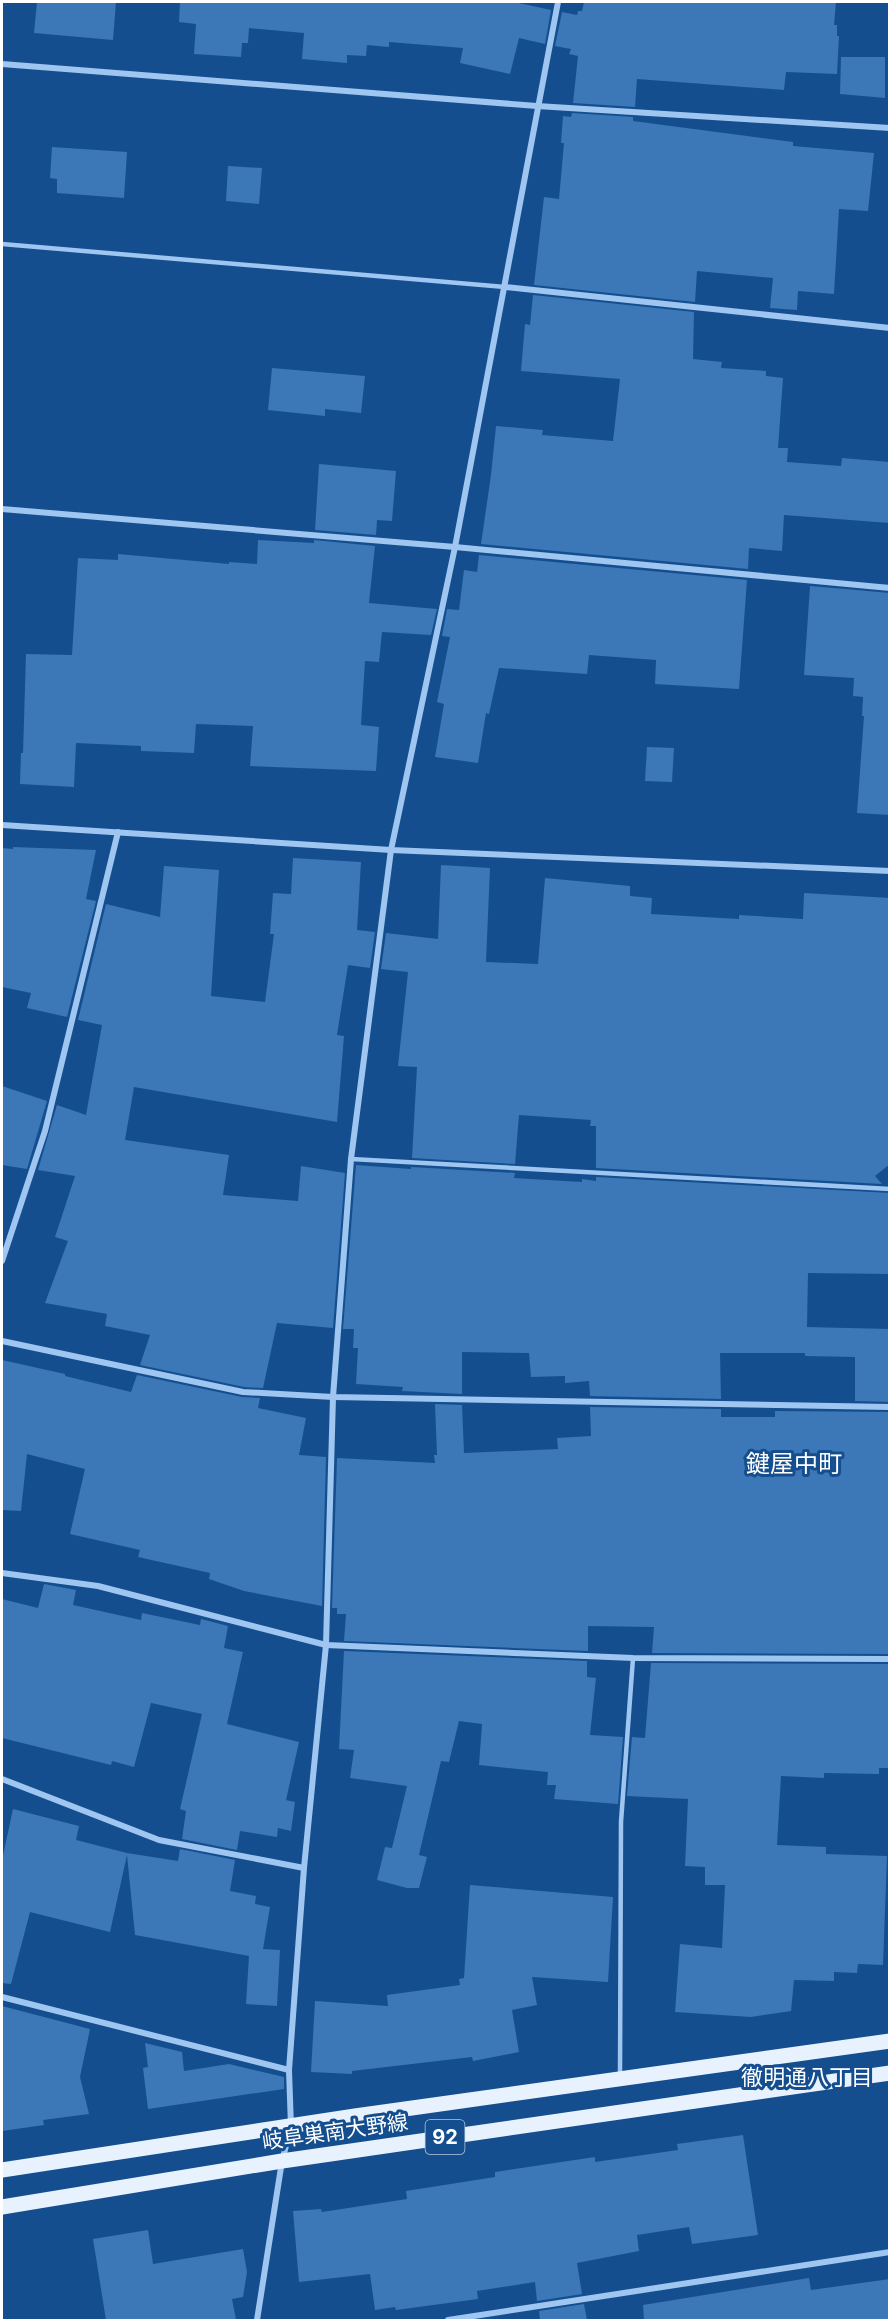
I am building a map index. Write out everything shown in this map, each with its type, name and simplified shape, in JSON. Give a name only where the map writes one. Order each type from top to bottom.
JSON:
[{"type":"main road","name":"岐阜巣南大野線","points":[[2,2170],[355,2116],[890,2041]]},
{"type":"main road","name":"岐阜巣南大野線","points":[[2,2207],[282,2161],[890,2073]]},
{"type":"street","points":[[257,2320],[282,2161],[291,2127],[290,2070],[304,1868],[326,1645],[333,1397],[351,1159],[391,850],[455,547],[558,2]]},
{"type":"street","points":[[2,64],[537,106],[890,128]]},
{"type":"street","points":[[504,288],[890,328]]},
{"type":"street","points":[[2,509],[455,547],[890,588]]},
{"type":"street","points":[[2,825],[391,850],[890,871]]},
{"type":"street","points":[[2,1261],[45,1131],[118,832]]},
{"type":"street","points":[[2,1341],[243,1392],[333,1397],[890,1407]]},
{"type":"street","points":[[2,1573],[98,1586],[326,1645],[633,1658],[890,1659]]},
{"type":"street","points":[[2,1779],[159,1840],[304,1868]]},
{"type":"street","points":[[2,1997],[290,2070]]},
{"type":"street","points":[[448,2320],[890,2252]]},
{"type":"lane","points":[[2,244],[504,288]]},
{"type":"lane","points":[[351,1159],[890,1189]]},
{"type":"lane","points":[[620,2078],[621,1822],[633,1658]]},
{"type":"building","points":[[37,2],[116,2],[113,40],[34,33]]},
{"type":"building","points":[[180,2],[514,2],[551,10],[545,44],[519,38],[510,74],[460,63],[463,48],[389,42],[389,47],[367,45],[366,56],[347,55],[347,63],[302,59],[304,33],[249,28],[248,43],[242,43],[241,57],[194,54],[196,24],[179,22]]},
{"type":"building","points":[[584,2],[836,2],[834,25],[837,25],[837,36],[839,36],[837,74],[786,72],[784,90],[637,79],[635,107],[573,103],[578,56],[569,54],[571,49],[555,46],[562,12],[577,15],[578,11],[582,11]]},
{"type":"building","points":[[841,57],[885,57],[885,98],[840,94]]},
{"type":"building","points":[[572,113],[633,117],[633,121],[793,142],[793,146],[874,153],[868,211],[839,209],[834,294],[798,291],[797,310],[770,308],[773,278],[697,271],[695,302],[534,285],[544,197],[559,199],[564,143],[561,143],[563,116],[571,117]]},
{"type":"building","points":[[52,147],[127,152],[124,198],[57,193],[57,179],[50,178]]},
{"type":"building","points":[[228,166],[262,168],[259,204],[226,201]]},
{"type":"building","points":[[533,295],[694,312],[693,359],[722,362],[721,368],[766,371],[766,376],[783,378],[778,448],[788,448],[787,462],[841,466],[842,458],[890,462],[890,523],[784,515],[782,551],[749,548],[748,569],[481,544],[496,426],[543,430],[542,435],[613,441],[620,379],[521,371],[525,324],[530,325]]},
{"type":"building","points":[[272,368],[365,376],[361,413],[325,409],[325,416],[268,410]]},
{"type":"building","points":[[319,464],[396,471],[392,521],[377,520],[376,535],[315,530]]},
{"type":"building","points":[[258,540],[314,543],[314,540],[375,546],[369,603],[437,609],[431,635],[382,632],[379,662],[365,661],[361,725],[379,727],[376,771],[250,766],[253,726],[196,724],[194,753],[141,751],[141,746],[76,743],[74,787],[20,784],[26,654],[72,655],[78,558],[118,560],[118,554],[229,564],[229,562],[257,564]]},
{"type":"building","points":[[479,555],[747,580],[739,689],[655,684],[656,660],[589,655],[587,674],[499,668],[489,714],[486,713],[478,763],[435,757],[444,704],[437,702],[450,637],[442,636],[447,609],[459,610],[464,570],[477,572]]},
{"type":"building","points":[[810,586],[890,593],[890,815],[857,813],[864,716],[862,716],[863,697],[853,696],[854,678],[804,675]]},
{"type":"building","points":[[647,747],[674,748],[672,782],[645,781]]},
{"type":"building","points":[[13,847],[96,850],[86,899],[96,901],[67,1017],[27,1008],[31,993],[2,987],[2,848],[13,849]]},
{"type":"building","points":[[293,858],[361,862],[357,930],[375,932],[370,968],[348,965],[337,1035],[344,1036],[337,1122],[134,1087],[125,1140],[229,1155],[223,1195],[298,1201],[301,1166],[345,1173],[333,1328],[277,1323],[263,1388],[244,1387],[140,1365],[150,1335],[105,1326],[107,1314],[45,1303],[68,1241],[55,1237],[75,1176],[38,1170],[57,1105],[86,1115],[102,1025],[78,1020],[106,904],[160,917],[164,866],[219,870],[211,996],[265,1002],[274,934],[270,934],[273,893],[291,894]]},
{"type":"building","points":[[441,865],[490,868],[486,962],[538,964],[545,878],[630,886],[630,896],[652,898],[651,914],[739,919],[739,915],[803,919],[804,893],[890,898],[890,1164],[875,1176],[882,1184],[596,1168],[596,1126],[590,1126],[591,1120],[519,1115],[515,1164],[412,1158],[417,1067],[398,1066],[408,972],[381,969],[386,933],[438,939]]},
{"type":"building","points":[[2,1086],[47,1101],[27,1169],[2,1165]]},
{"type":"building","points":[[356,1165],[515,1173],[514,1178],[582,1182],[582,1179],[596,1181],[596,1177],[890,1193],[890,1274],[808,1273],[807,1327],[890,1329],[890,1402],[855,1401],[855,1357],[805,1356],[805,1353],[720,1353],[721,1399],[590,1396],[589,1381],[565,1383],[565,1376],[531,1377],[529,1353],[462,1352],[462,1394],[402,1391],[403,1387],[356,1384],[358,1348],[353,1348],[354,1329],[343,1329]]},
{"type":"building","points":[[2,1360],[131,1392],[137,1375],[242,1397],[260,1398],[258,1408],[306,1418],[299,1455],[326,1457],[322,1606],[244,1591],[209,1579],[210,1573],[138,1557],[140,1550],[70,1534],[85,1469],[27,1454],[21,1511],[2,1510]]},
{"type":"building","points":[[435,1404],[462,1405],[464,1453],[558,1449],[557,1438],[591,1436],[590,1407],[721,1409],[721,1417],[775,1417],[775,1411],[889,1412],[890,1654],[652,1653],[654,1627],[588,1626],[588,1651],[344,1641],[346,1614],[337,1614],[337,1608],[332,1608],[337,1458],[435,1463],[434,1455],[437,1455]]},
{"type":"building","points":[[44,1584],[76,1590],[73,1605],[141,1620],[142,1613],[200,1625],[201,1619],[228,1626],[224,1648],[243,1652],[227,1724],[299,1742],[286,1800],[295,1802],[291,1831],[278,1828],[277,1837],[240,1831],[237,1850],[182,1839],[186,1811],[180,1809],[202,1714],[151,1703],[134,1767],[112,1761],[111,1765],[2,1738],[2,1599],[38,1608]]},
{"type":"building","points":[[344,1651],[587,1661],[587,1677],[596,1678],[590,1735],[623,1737],[618,1804],[554,1799],[556,1785],[547,1785],[548,1772],[479,1765],[482,1724],[459,1721],[449,1762],[441,1761],[419,1855],[427,1857],[419,1888],[407,1888],[377,1880],[385,1847],[392,1848],[407,1786],[350,1778],[354,1750],[339,1749]]},
{"type":"building","points":[[651,1663],[890,1664],[890,1768],[879,1768],[879,1774],[824,1773],[824,1778],[781,1776],[777,1845],[826,1847],[826,1854],[887,1856],[883,1965],[858,1964],[857,1973],[834,1972],[834,1981],[794,1980],[791,2011],[751,2017],[675,2012],[680,1944],[722,1948],[725,1885],[705,1885],[705,1867],[685,1866],[688,1799],[627,1796],[632,1737],[645,1738]]},
{"type":"building","points":[[13,1809],[79,1826],[76,1840],[127,1853],[178,1861],[180,1849],[235,1860],[230,1891],[256,1896],[255,1904],[270,1907],[263,1949],[280,1950],[277,2006],[246,2004],[249,1956],[135,1935],[127,1855],[110,1932],[30,1912],[11,1984],[2,1983],[2,1860]]},
{"type":"building","points":[[470,1885],[613,1897],[608,1982],[532,1977],[537,2005],[512,2010],[519,2052],[473,2061],[472,2057],[352,2071],[352,2074],[311,2072],[315,2001],[388,2006],[387,1995],[460,1985],[459,1979],[464,1978]]},
{"type":"building","points":[[2,2006],[90,2029],[80,2077],[89,2114],[43,2120],[44,2125],[2,2131]]},
{"type":"building","points":[[145,2043],[182,2052],[184,2071],[229,2064],[284,2077],[284,2089],[148,2109],[143,2068],[148,2067]]},
{"type":"building","points":[[743,2135],[758,2235],[692,2244],[689,2227],[637,2235],[639,2251],[577,2263],[582,2294],[537,2301],[535,2282],[477,2291],[478,2299],[396,2310],[395,2307],[375,2310],[370,2274],[299,2282],[293,2211],[321,2209],[322,2212],[407,2199],[406,2191],[495,2177],[495,2172],[595,2157],[595,2162],[678,2150],[677,2144]]},
{"type":"building","points":[[148,2230],[153,2264],[243,2249],[247,2272],[243,2297],[232,2299],[236,2320],[106,2320],[93,2239]]},
{"type":"building","points":[[809,2278],[811,2290],[890,2279],[890,2320],[644,2320],[643,2305]]},
{"type":"building","points":[[584,2304],[587,2320],[540,2320],[539,2311]]},
{"type":"district","name":"鍵屋中町","points":[[794,1464]]},
{"type":"district","name":"徹明通八丁目","points":[[807,2077]]}]
